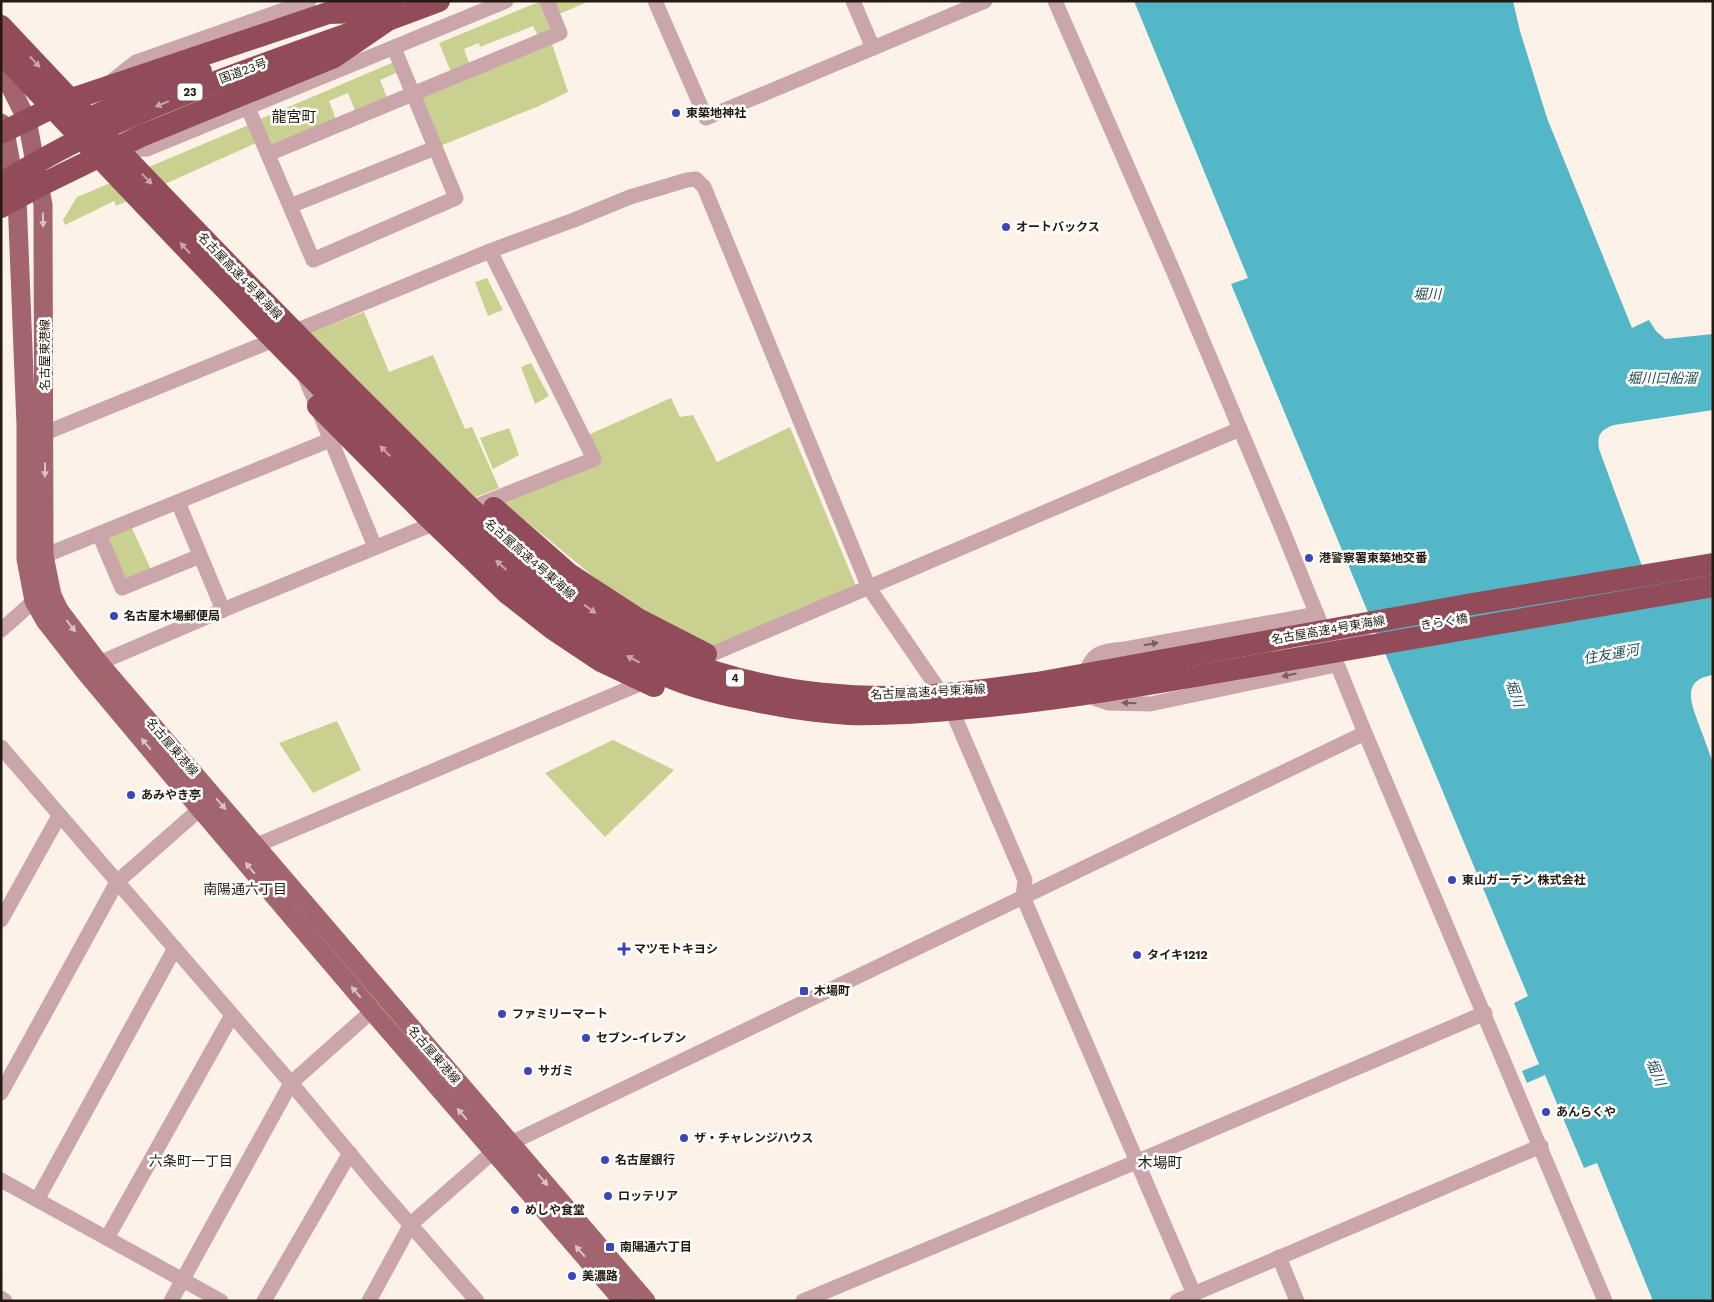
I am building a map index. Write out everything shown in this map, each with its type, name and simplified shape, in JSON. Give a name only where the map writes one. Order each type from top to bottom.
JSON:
[{"type":"highway","name":"国道23号","points":[[1,165],[62,131],[144,93],[363,12],[390,10],[438,1]]},
{"type":"highway","points":[[7,196],[39,186],[141,136],[334,57],[390,10]]},
{"type":"highway","name":"国道23号","points":[[7,196],[70,145],[153,107],[390,10]]},
{"type":"highway","points":[[2,129],[27,120],[66,101],[328,13],[363,12]]},
{"type":"highway","name":"名古屋高速4号東海線","points":[[1,26],[63,93],[329,367],[517,551],[557,586],[604,619],[672,656],[724,674],[781,688],[845,695],[891,697],[968,691],[1037,683],[1472,604],[1713,564]]},
{"type":"highway","name":"名古屋高速4号東海線","points":[[1,53],[203,266],[339,405],[504,568],[548,605],[582,630],[642,664],[684,682],[732,697],[811,710],[849,714],[906,714],[1017,704],[1135,686],[1713,586]]},
{"type":"highway","points":[[203,266],[210,292],[424,514],[507,592],[553,629],[601,661],[652,686],[702,697],[844,704],[890,701],[947,701]]},
{"type":"highway","points":[[329,367],[353,376],[513,526],[569,574],[603,597],[681,643],[780,686],[844,704]]},
{"type":"main road","name":"名古屋東港線","points":[[1,68],[27,120],[43,215],[45,433],[43,598],[46,622],[93,668],[257,845],[502,1147],[624,1301]]},
{"type":"main road","name":"名古屋東港線","points":[[2,129],[26,425],[26,558],[43,598]]},
{"type":"main road","name":"名古屋東港線","points":[[93,668],[200,809],[372,1011],[646,1301]]},
{"type":"street","points":[[103,88],[136,62],[308,1]]},
{"type":"street","points":[[110,150],[146,149],[506,1]]},
{"type":"street","points":[[268,154],[560,33],[547,1]]},
{"type":"street","points":[[655,1],[706,118],[985,1]]},
{"type":"street","points":[[853,1],[873,48]]},
{"type":"street","points":[[1055,1],[1175,275],[1336,665],[1606,1301]]},
{"type":"street","points":[[248,108],[313,260],[456,198],[394,48]]},
{"type":"street","points":[[290,206],[435,148]]},
{"type":"street","points":[[45,433],[490,250],[574,220],[630,196],[696,179],[704,187],[869,588],[947,701],[1025,880],[1023,897],[1194,1294]]},
{"type":"street","points":[[93,668],[223,610],[594,458],[490,250]]},
{"type":"street","points":[[288,334],[374,547]]},
{"type":"street","points":[[257,845],[869,588],[1240,429]]},
{"type":"street","points":[[44,556],[330,440]]},
{"type":"street","points":[[178,502],[223,610]]},
{"type":"street","points":[[99,534],[122,588],[200,556]]},
{"type":"street","name":"きらく橋","points":[[947,701],[1115,681],[1175,667],[1631,591],[1713,575]]},
{"type":"street","points":[[1,630],[43,598]]},
{"type":"street","points":[[1316,614],[1100,652],[1089,664],[1088,684],[1096,700],[1108,703],[1150,704],[1336,665]]},
{"type":"street","points":[[369,1301],[411,1224],[502,1147],[1365,733]]},
{"type":"street","points":[[1,747],[292,1083],[381,1191],[477,1301]]},
{"type":"street","points":[[1,1093],[117,882],[200,809]]},
{"type":"street","points":[[1,920],[59,816]]},
{"type":"street","points":[[37,1200],[175,948]]},
{"type":"street","points":[[171,1301],[292,1083],[372,1011]]},
{"type":"street","points":[[803,1301],[1485,1013]]},
{"type":"street","points":[[107,1238],[232,1015]]},
{"type":"street","points":[[1177,1301],[1541,1146]]},
{"type":"street","points":[[264,1301],[350,1152]]},
{"type":"street","points":[[1,1180],[221,1301]]},
{"type":"street","points":[[1278,1258],[1297,1301]]},
{"type":"street","points":[[1,1298],[6,1301]]},
{"type":"green space","points":[[541,1],[553,27],[539,38],[533,26],[480,47],[479,43],[464,49],[470,66],[452,74],[439,43]]},
{"type":"green space","points":[[554,1],[590,1],[559,14]]},
{"type":"green space","points":[[552,44],[568,92],[539,106],[440,146],[418,98]]},
{"type":"green space","points":[[394,62],[398,72],[380,80],[388,100],[356,113],[348,93],[329,101],[337,122],[274,148],[258,120]]},
{"type":"green space","points":[[251,124],[258,142],[116,206],[114,201],[65,225],[63,220],[77,197]]},
{"type":"green space","points":[[487,278],[503,310],[488,316],[475,282]]},
{"type":"green space","points":[[364,312],[389,372],[433,355],[465,429],[472,427],[499,488],[428,516],[301,336]]},
{"type":"green space","points":[[531,363],[549,396],[535,404],[521,367]]},
{"type":"green space","points":[[671,398],[680,417],[693,415],[717,462],[790,427],[856,586],[709,652],[633,609],[498,498],[597,460],[588,435]]},
{"type":"green space","points":[[509,428],[519,455],[493,469],[480,438]]},
{"type":"green space","points":[[131,526],[152,572],[123,586],[102,537]]},
{"type":"green space","points":[[337,721],[361,770],[313,793],[279,743]]},
{"type":"green space","points":[[613,740],[674,770],[605,837],[545,773]]},
{"type":"water","name":"堀川","points":[[1134,1],[1513,1],[1520,31],[1547,118],[1632,328],[1649,320],[1656,331],[1665,339],[1713,334],[1713,410],[1614,425],[1605,429],[1600,434],[1598,444],[1645,574],[1713,589],[1713,675],[1696,682],[1692,687],[1691,701],[1713,763],[1713,1301],[1653,1301],[1597,1163],[1584,1168],[1545,1075],[1527,1083],[1522,1071],[1539,1064],[1514,1003],[1528,996],[1231,284],[1248,278]]},
{"type":"place","name":"東築地神社","points":[[676,113]]},
{"type":"place","name":"オートバックス","points":[[1006,227]]},
{"type":"place","name":"港警察署東築地交番","points":[[1309,558]]},
{"type":"place","name":"名古屋木場郵便局","points":[[114,616]]},
{"type":"place","name":"あみやき亭","points":[[131,795]]},
{"type":"place","name":"東山ガーデン 株式会社","points":[[1452,880]]},
{"type":"place","name":"マツモトキヨシ","points":[[624,949]]},
{"type":"place","name":"タイキ1212","points":[[1137,955]]},
{"type":"place","name":"木場町","points":[[804,991]]},
{"type":"place","name":"ファミリーマート","points":[[502,1014]]},
{"type":"place","name":"セブン-イレブン","points":[[586,1038]]},
{"type":"place","name":"サガミ","points":[[528,1071]]},
{"type":"place","name":"あんらくや","points":[[1546,1112]]},
{"type":"place","name":"ザ・チャレンジハウス","points":[[684,1138]]},
{"type":"place","name":"名古屋銀行","points":[[605,1160]]},
{"type":"place","name":"ロッテリア","points":[[608,1196]]},
{"type":"place","name":"めしや食堂","points":[[515,1210]]},
{"type":"place","name":"南陽通六丁目","points":[[610,1247]]},
{"type":"place","name":"美濃路","points":[[572,1276]]},
{"type":"district","name":"龍宮町","points":[[294,117]]},
{"type":"district","name":"南陽通六丁目","points":[[245,889]]},
{"type":"district","name":"六条町一丁目","points":[[191,1161]]},
{"type":"district","name":"木場町","points":[[1160,1163]]},
{"type":"water label","name":"堀川口船溜","points":[[1662,378]]},
{"type":"water label","name":"住友運河","points":[[1611,654]]}]
